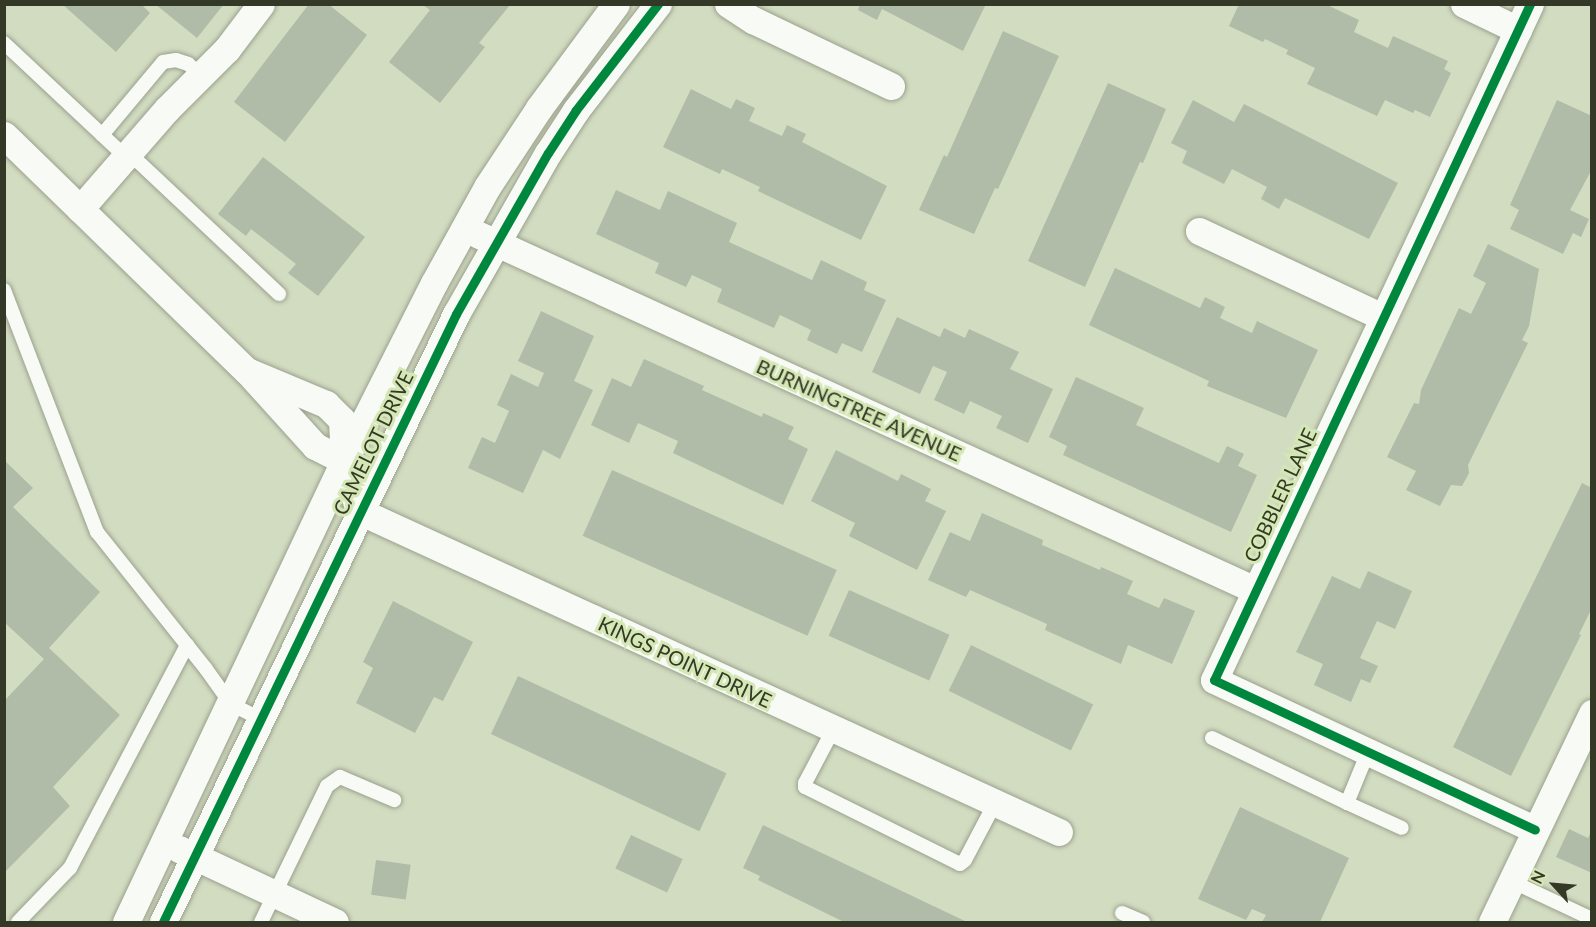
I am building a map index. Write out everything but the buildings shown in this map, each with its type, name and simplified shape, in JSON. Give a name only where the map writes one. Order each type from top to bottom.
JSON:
[{"type":"street","points":[[80,209],[127,155],[227,49],[261,4]]},
{"type":"street","name":"CAMELOT DRIVE","points":[[126,922],[345,461],[434,283],[487,187],[539,108],[616,4]]},
{"type":"street","name":"CAMELOT DRIVE","points":[[163,922],[359,511],[456,314],[494,244],[576,110],[658,4]]},
{"type":"street","points":[[728,4],[753,20],[891,86]]},
{"type":"street","points":[[1464,4],[1518,30]]},
{"type":"street","name":"COBBLER LANE","points":[[1530,4],[1214,680],[1536,830]]},
{"type":"street","points":[[4,135],[247,371],[315,446],[345,461]]},
{"type":"street","name":"BURNINGTREE AVENUE","points":[[465,226],[494,244],[1255,590]]},
{"type":"street","points":[[1199,231],[1383,317]]},
{"type":"street","points":[[247,371],[326,404],[342,420],[345,461],[359,511]]},
{"type":"street","name":"KINGS POINT DRIVE","points":[[359,511],[1059,832]]},
{"type":"street","points":[[1492,922],[1592,713]]},
{"type":"street","points":[[165,842],[335,922]]},
{"type":"lane","points":[[4,44],[279,294]]},
{"type":"lane","points":[[102,135],[163,62],[176,60],[188,64],[201,75]]},
{"type":"lane","points":[[4,290],[97,532],[188,645],[231,704],[260,719]]},
{"type":"lane","points":[[18,922],[70,868],[188,645]]},
{"type":"lane","points":[[833,730],[805,783],[806,788],[960,864],[965,860],[995,803]]},
{"type":"lane","points":[[1212,738],[1402,828]]},
{"type":"lane","points":[[1347,803],[1368,752]]},
{"type":"lane","points":[[261,922],[327,786],[340,777],[394,800]]},
{"type":"lane","points":[[1511,881],[1592,919]]},
{"type":"lane","points":[[1122,913],[1143,922]]},
{"type":"cycle path","points":[[163,922],[456,314],[548,153],[576,110],[658,4]]},
{"type":"cycle path","points":[[1530,4],[1214,680],[1535,830]]}]
